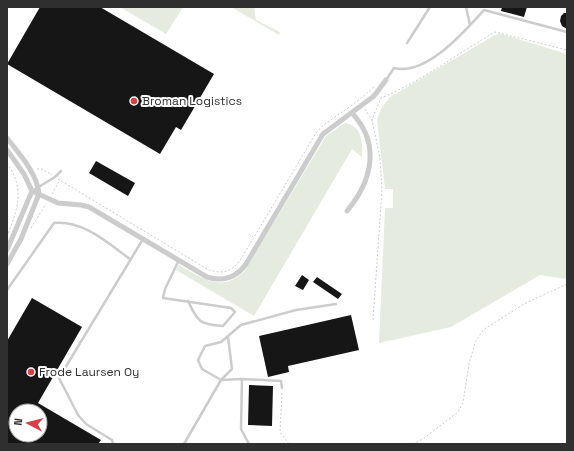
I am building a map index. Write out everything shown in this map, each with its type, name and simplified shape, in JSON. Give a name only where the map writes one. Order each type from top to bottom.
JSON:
[{"type":"street","points":[[7,150],[24,174],[32,191],[58,204],[81,205],[89,207],[179,260],[215,279],[230,278],[236,275],[246,264],[324,134],[374,96],[386,80]]},
{"type":"street","points":[[346,211],[358,198],[366,182],[370,167],[370,148],[368,140],[363,126],[352,112]]},
{"type":"street","points":[[7,138],[31,171],[38,187],[39,194],[21,239],[7,264]]},
{"type":"street","points":[[7,250],[32,191]]},
{"type":"lane","points":[[407,43],[430,7]]},
{"type":"lane","points":[[466,7],[470,25]]},
{"type":"lane","points":[[386,80],[394,68],[401,70],[421,66],[453,42],[484,10],[567,32]]},
{"type":"lane","points":[[32,191],[55,177],[61,171]]},
{"type":"lane","points":[[7,290],[54,223],[66,222],[80,226],[130,258]]},
{"type":"lane","points":[[113,444],[112,440],[86,424],[78,415],[59,378],[143,238]]},
{"type":"lane","points":[[179,260],[165,289],[163,298],[188,301],[232,308],[235,312],[222,326],[208,325],[197,320],[188,301]]},
{"type":"lane","points":[[282,388],[281,381],[242,379],[221,380],[202,369],[198,360],[205,346],[220,342],[241,325],[296,310],[336,304]]},
{"type":"lane","points":[[184,444],[221,380],[232,369],[228,337]]},
{"type":"lane","points":[[242,379],[240,429],[249,444]]},
{"type":"path","points":[[372,120],[381,98],[403,89],[495,32],[505,33],[567,50]]},
{"type":"path","points":[[31,229],[60,180],[215,272],[222,273],[236,267],[316,132],[360,100],[377,83]]},
{"type":"path","points":[[363,105],[372,120],[380,158],[382,190],[373,320]]},
{"type":"path","points":[[7,163],[16,178],[19,194],[18,203],[7,236]]},
{"type":"path","points":[[249,234],[254,238]]},
{"type":"path","points":[[413,444],[423,439],[458,412],[463,403],[469,364],[475,343],[483,330],[524,304],[567,284]]},
{"type":"path","points":[[282,388],[280,432],[289,444]]},
{"type":"shaded area","points":[[120,7],[183,7],[166,34]]},
{"type":"shaded area","points":[[231,7],[254,7],[256,20],[280,32],[279,35]]},
{"type":"shaded area","points":[[501,34],[567,54],[567,279],[540,275],[451,327],[379,343],[385,208],[393,208],[393,189],[385,189],[377,119],[382,107],[390,97],[495,35]]},
{"type":"shaded area","points":[[345,123],[355,127],[358,131],[362,140],[362,157],[352,149],[254,316],[176,270],[179,265],[195,275],[211,281],[219,282],[227,282],[244,272],[326,136]]},
{"type":"building","name":"Broman Logistics","points":[[40,7],[100,7],[214,74],[181,130],[176,127],[160,154],[7,64]]},
{"type":"building","points":[[502,7],[527,7],[524,17],[501,11]]},
{"type":"building","points":[[564,13],[567,13],[567,29],[562,26],[560,21],[561,16]]},
{"type":"building","points":[[96,161],[135,183],[128,196],[89,173]]},
{"type":"building","points":[[302,275],[309,280],[303,290],[295,286]]},
{"type":"building","points":[[317,277],[342,294],[338,299],[313,282]]},
{"type":"building","name":"Frode Laursen Oy","points":[[32,298],[82,327],[38,403],[8,403],[8,443],[48,443],[48,409],[101,440],[98,444],[7,444],[7,341]]},
{"type":"building","points":[[351,315],[359,350],[288,366],[289,372],[268,377],[259,336]]},
{"type":"building","points":[[249,385],[273,386],[272,426],[248,425]]},
{"type":"place","name":"Broman Logistics","points":[[134,101]]},
{"type":"place","name":"Frode Laursen Oy","points":[[31,372]]}]
